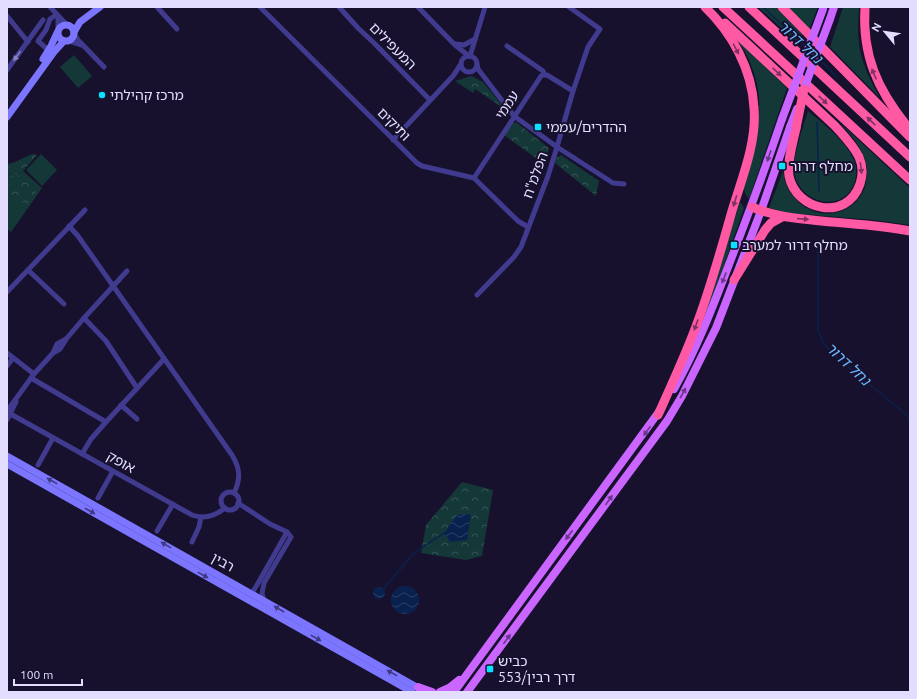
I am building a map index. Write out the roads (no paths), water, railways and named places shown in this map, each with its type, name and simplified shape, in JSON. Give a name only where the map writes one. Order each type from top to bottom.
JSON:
[{"type":"highway","points":[[706,7],[829,121],[851,144],[862,167],[861,182],[855,195],[843,206],[836,208],[819,207],[804,199],[795,189],[790,177],[789,170],[793,127],[804,89]]},
{"type":"highway","points":[[658,415],[687,349],[704,305],[744,172],[752,139],[754,123],[753,92],[743,61],[726,31],[706,7]]},
{"type":"highway","points":[[723,7],[910,180]]},
{"type":"highway","points":[[749,7],[910,157]]},
{"type":"highway","points":[[782,7],[910,137]]},
{"type":"highway","points":[[865,7],[865,38],[870,65],[889,103],[910,130]]},
{"type":"highway","points":[[752,207],[782,217],[873,225],[910,231]]},
{"type":"highway","points":[[734,280],[765,230],[771,223],[782,217]]},
{"type":"main road","points":[[804,89],[834,7]]},
{"type":"main road","points":[[454,692],[658,415],[686,366],[703,330],[752,207],[782,119],[823,8]]},
{"type":"main road","points":[[467,692],[667,421],[682,396],[707,347],[793,127]]},
{"type":"main road","points":[[440,692],[449,688],[469,671]]},
{"type":"main road","points":[[415,690],[432,692]]},
{"type":"street","points":[[50,7],[71,29],[78,40],[104,67]]},
{"type":"street","points":[[71,29],[100,7]]},
{"type":"street","points":[[157,7],[177,29]]},
{"type":"street","name":"ותיקים","points":[[260,7],[417,163],[422,166],[474,178]]},
{"type":"street","name":"המעפילים","points":[[339,7],[430,100]]},
{"type":"street","points":[[418,7],[455,44],[469,56],[474,58],[478,70],[514,116],[557,147],[613,183],[624,184]]},
{"type":"street","points":[[393,140],[453,76],[465,57],[469,56],[476,39],[485,7]]},
{"type":"street","name":"הפלמ\"ח","points":[[477,295],[514,257],[521,247],[557,147],[572,91],[588,47],[600,29],[569,7]]},
{"type":"street","points":[[7,16],[28,42]]},
{"type":"street","points":[[57,16],[60,39],[84,46]]},
{"type":"street","points":[[46,48],[38,41],[46,30],[50,19],[57,16]]},
{"type":"street","points":[[7,70],[43,20]]},
{"type":"street","points":[[7,109],[44,58],[61,26],[71,29]]},
{"type":"street","points":[[7,117],[54,52],[67,41],[72,39],[71,29]]},
{"type":"street","points":[[455,44],[464,45],[476,39]]},
{"type":"street","points":[[455,44],[461,53],[462,69],[478,74],[487,80]]},
{"type":"street","points":[[507,46],[543,71],[545,74],[572,91]]},
{"type":"street","points":[[453,76],[475,69],[476,64]]},
{"type":"street","name":"עממי","points":[[474,178],[541,76],[545,74]]},
{"type":"street","points":[[474,178],[518,221],[528,227]]},
{"type":"street","points":[[7,292],[85,210]]},
{"type":"street","points":[[69,226],[78,236],[236,461],[239,479],[234,493]]},
{"type":"street","points":[[28,270],[64,304]]},
{"type":"street","points":[[7,420],[8,412],[32,376],[53,353],[57,344],[67,338],[127,271]]},
{"type":"street","points":[[84,318],[106,341],[137,388]]},
{"type":"street","points":[[7,353],[32,376],[106,422]]},
{"type":"street","points":[[7,366],[13,358]]},
{"type":"street","points":[[82,454],[91,439],[164,359]]},
{"type":"street","points":[[121,405],[137,420]]},
{"type":"street","name":"אופק","points":[[8,412],[192,515],[201,517]]},
{"type":"street","points":[[38,465],[53,438]]},
{"type":"street","name":"רבין","points":[[7,456],[252,593],[415,690]]},
{"type":"street","name":"רבין","points":[[7,464],[415,690],[426,692]]},
{"type":"street","points":[[98,498],[113,471]]},
{"type":"street","points":[[227,492],[234,493],[238,498],[237,505],[229,510],[224,508],[221,503],[222,496],[227,492]]},
{"type":"street","points":[[157,531],[172,504]]},
{"type":"street","points":[[237,505],[288,535]]},
{"type":"street","points":[[192,542],[199,527],[201,517],[216,514],[224,508]]},
{"type":"street","points":[[252,593],[288,535]]},
{"type":"street","points":[[264,601],[262,593],[264,583],[288,535]]},
{"type":"street","points":[[472,692],[489,664]]},
{"type":"water","points":[[471,514],[467,540],[450,542],[444,533],[457,515]]},
{"type":"water","points":[[405,586],[415,590],[419,600],[415,610],[405,614],[395,610],[391,600],[395,590]]},
{"type":"water","points":[[379,587],[383,589],[385,593],[383,597],[379,599],[375,597],[373,593],[375,589]]},
{"type":"waterway","name":"נחל דרור","points":[[763,7],[806,47]]},
{"type":"waterway","name":"נחל דרור","points":[[819,59],[837,77]]},
{"type":"waterway","name":"נחל דרור","points":[[817,122],[819,191]]},
{"type":"waterway","name":"נחל דרור","points":[[818,246],[818,331],[824,344],[833,354],[910,418]]},
{"type":"waterway","points":[[384,588],[414,553],[444,533]]},
{"type":"place","name":"מרכז קהילתי","points":[[102,95]]},
{"type":"place","name":"ההדרים/עממי","points":[[538,127]]},
{"type":"place","name":"מחלף דרור","points":[[782,166]]},
{"type":"place","name":"מחלף דרור למערב","points":[[734,245]]},
{"type":"place","name":"כביש 553/דרך רבין","points":[[490,669]]}]
